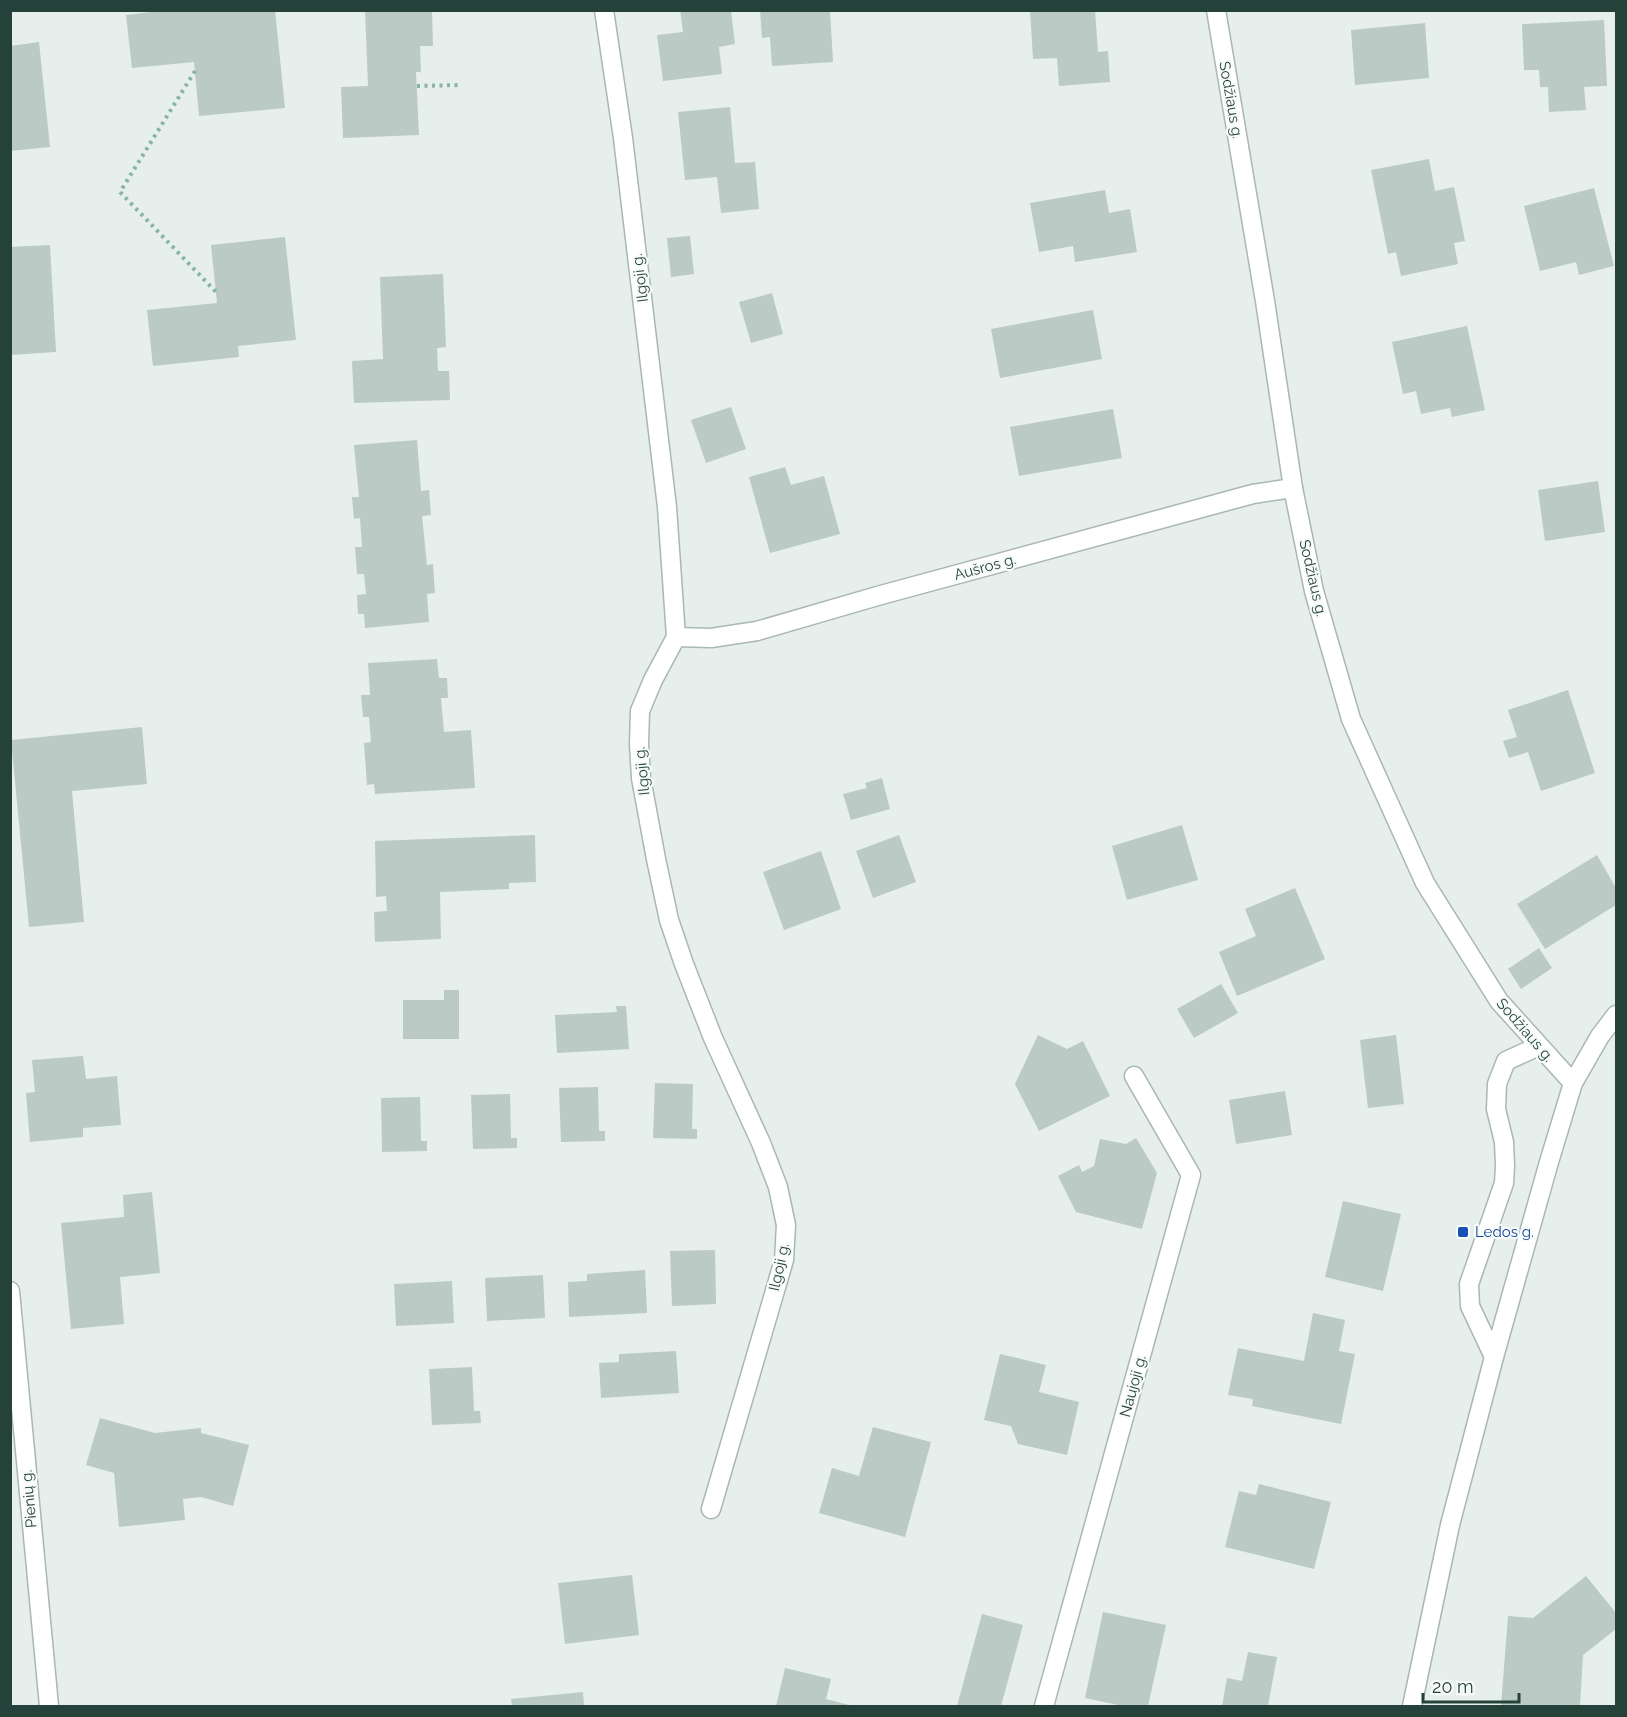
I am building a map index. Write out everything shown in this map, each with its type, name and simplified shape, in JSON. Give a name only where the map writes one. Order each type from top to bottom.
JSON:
[{"type":"street","name":"Ilgoji g.","points":[[604,10],[623,138],[667,507],[676,637],[653,680],[640,711],[641,778],[669,920],[714,1038],[778,1186],[786,1225],[784,1260],[711,1509]]},
{"type":"street","name":"Sodžiaus g.","points":[[1216,10],[1265,301],[1293,488],[1314,591],[1351,719],[1425,883],[1498,1001],[1574,1083]]},
{"type":"street","name":"Aušros g.","points":[[676,637],[711,638],[757,631],[1253,494],[1293,488]]},
{"type":"street","points":[[1412,1707],[1450,1525],[1549,1162],[1574,1083],[1609,1041],[1617,1015]]},
{"type":"street","points":[[1494,1357],[1470,1306],[1469,1284],[1504,1183],[1504,1142],[1496,1108],[1497,1084],[1506,1061],[1539,1046]]},
{"type":"street","name":"Naujoji g.","points":[[1044,1707],[1191,1175],[1134,1076]]},
{"type":"street","name":"Pienių g.","points":[[10,1291],[49,1707]]},
{"type":"path","points":[[195,71],[120,192],[216,292]]},
{"type":"path","points":[[417,86],[461,86]]},
{"type":"building","points":[[168,10],[275,10],[285,108],[199,116],[194,62],[132,68],[126,15]]},
{"type":"building","points":[[365,10],[432,10],[433,46],[420,46],[421,72],[416,72],[419,135],[343,138],[341,87],[368,86]]},
{"type":"building","points":[[680,10],[731,10],[735,44],[719,47],[722,74],[663,81],[657,35],[683,32]]},
{"type":"building","points":[[760,10],[830,10],[833,62],[772,66],[770,37],[762,38]]},
{"type":"building","points":[[1030,10],[1095,10],[1098,52],[1108,51],[1110,82],[1059,86],[1057,58],[1033,59]]},
{"type":"building","points":[[1604,20],[1607,86],[1584,87],[1586,110],[1549,112],[1548,87],[1540,87],[1539,70],[1524,70],[1522,24]]},
{"type":"building","points":[[1425,23],[1429,78],[1355,85],[1351,30]]},
{"type":"building","points":[[39,42],[50,147],[10,151],[10,46]]},
{"type":"building","points":[[730,107],[735,163],[755,162],[759,209],[721,213],[717,177],[685,180],[678,112]]},
{"type":"building","points":[[1429,159],[1435,191],[1454,187],[1465,241],[1454,243],[1458,264],[1401,276],[1396,252],[1388,254],[1371,170]]},
{"type":"building","points":[[1594,188],[1614,266],[1579,275],[1576,262],[1540,271],[1524,206]]},
{"type":"building","points":[[1105,190],[1109,213],[1130,209],[1137,252],[1075,262],[1073,246],[1039,252],[1030,203]]},
{"type":"building","points":[[690,236],[694,274],[671,277],[667,238]]},
{"type":"building","points":[[285,237],[296,340],[238,346],[239,357],[153,366],[147,310],[217,303],[211,245]]},
{"type":"building","points":[[50,245],[56,352],[10,355],[10,247]]},
{"type":"building","points":[[443,274],[446,347],[437,348],[438,371],[449,371],[450,400],[354,403],[352,361],[383,359],[380,277]]},
{"type":"building","points":[[772,293],[783,334],[751,343],[739,302]]},
{"type":"building","points":[[1093,310],[1102,359],[1000,378],[991,329]]},
{"type":"building","points":[[1467,326],[1485,410],[1452,417],[1450,408],[1421,414],[1416,391],[1403,394],[1392,342]]},
{"type":"building","points":[[731,407],[746,449],[706,463],[691,420]]},
{"type":"building","points":[[1113,409],[1122,458],[1019,476],[1010,427]]},
{"type":"building","points":[[417,440],[421,491],[429,490],[431,515],[422,516],[427,565],[433,564],[435,593],[427,594],[429,622],[365,628],[364,614],[358,614],[357,595],[366,594],[364,574],[357,574],[355,547],[362,547],[360,518],[354,519],[352,497],[359,497],[354,445]]},
{"type":"building","points":[[785,467],[791,485],[824,476],[840,534],[770,553],[749,477]]},
{"type":"building","points":[[1598,481],[1605,532],[1545,541],[1538,490]]},
{"type":"building","points":[[437,659],[439,678],[447,678],[448,698],[441,698],[444,732],[471,730],[475,788],[375,794],[374,784],[367,785],[364,743],[371,742],[369,717],[363,717],[361,695],[370,695],[368,663]]},
{"type":"building","points":[[1568,690],[1595,773],[1541,791],[1528,752],[1509,758],[1503,741],[1517,737],[1508,710]]},
{"type":"building","points":[[142,727],[147,784],[72,791],[84,922],[29,927],[11,740]]},
{"type":"building","points":[[882,778],[890,809],[851,820],[843,794],[867,788],[865,783]]},
{"type":"building","points":[[1182,825],[1198,880],[1127,900],[1112,846]]},
{"type":"building","points":[[535,835],[536,882],[509,883],[509,889],[440,892],[441,939],[375,942],[374,912],[387,911],[386,896],[376,897],[375,841]]},
{"type":"building","points":[[899,835],[916,882],[873,898],[856,851]]},
{"type":"building","points":[[821,851],[841,909],[784,930],[763,872]]},
{"type":"building","points":[[1597,855],[1616,888],[1616,905],[1545,949],[1517,904]]},
{"type":"building","points":[[1295,888],[1325,959],[1237,996],[1219,952],[1256,936],[1245,909]]},
{"type":"building","points":[[1539,948],[1552,968],[1521,989],[1508,969]]},
{"type":"building","points":[[1221,984],[1238,1013],[1194,1038],[1177,1009]]},
{"type":"building","points":[[444,990],[459,990],[459,1039],[403,1039],[403,1000],[444,1000]]},
{"type":"building","points":[[616,1006],[626,1006],[629,1049],[557,1053],[555,1015],[617,1012]]},
{"type":"building","points":[[1038,1035],[1067,1049],[1083,1041],[1110,1096],[1039,1131],[1015,1084]]},
{"type":"building","points":[[1396,1035],[1404,1104],[1368,1108],[1360,1040]]},
{"type":"building","points":[[83,1056],[86,1079],[117,1076],[121,1125],[83,1128],[83,1137],[30,1142],[26,1093],[35,1092],[32,1060]]},
{"type":"building","points":[[655,1083],[693,1084],[692,1129],[697,1129],[697,1139],[653,1138]]},
{"type":"building","points":[[598,1087],[599,1131],[605,1131],[605,1141],[561,1142],[559,1088]]},
{"type":"building","points":[[1285,1091],[1292,1135],[1236,1144],[1229,1100]]},
{"type":"building","points":[[510,1094],[511,1138],[517,1138],[517,1148],[473,1149],[471,1095]]},
{"type":"building","points":[[420,1097],[421,1141],[427,1141],[427,1151],[382,1152],[381,1098]]},
{"type":"building","points":[[1136,1138],[1157,1173],[1142,1229],[1076,1212],[1058,1176],[1079,1165],[1082,1172],[1094,1166],[1100,1139],[1126,1144]]},
{"type":"building","points":[[152,1192],[160,1273],[120,1277],[124,1324],[71,1329],[61,1223],[124,1217],[123,1195]]},
{"type":"building","points":[[1343,1201],[1401,1214],[1383,1291],[1325,1277]]},
{"type":"building","points":[[715,1250],[716,1304],[672,1306],[670,1251]]},
{"type":"building","points":[[645,1270],[647,1313],[569,1317],[568,1282],[587,1281],[587,1274]]},
{"type":"building","points":[[543,1275],[545,1318],[487,1321],[485,1278]]},
{"type":"building","points":[[452,1281],[454,1323],[396,1326],[394,1284]]},
{"type":"building","points":[[1313,1313],[1345,1320],[1339,1351],[1355,1354],[1341,1424],[1252,1406],[1253,1399],[1228,1395],[1238,1348],[1304,1361]]},
{"type":"building","points":[[676,1351],[679,1393],[601,1398],[599,1363],[619,1362],[619,1354]]},
{"type":"building","points":[[1000,1354],[1046,1365],[1039,1392],[1079,1402],[1067,1455],[1018,1444],[1011,1426],[984,1420]]},
{"type":"building","points":[[472,1367],[474,1411],[480,1411],[481,1423],[432,1425],[429,1369]]},
{"type":"building","points":[[100,1418],[155,1433],[201,1428],[201,1433],[249,1445],[233,1506],[201,1497],[183,1499],[185,1520],[119,1527],[114,1473],[86,1465]]},
{"type":"building","points":[[873,1427],[931,1442],[905,1537],[819,1513],[832,1468],[859,1476]]},
{"type":"building","points":[[1259,1484],[1331,1502],[1314,1569],[1225,1547],[1239,1491],[1256,1495]]},
{"type":"building","points":[[632,1575],[639,1635],[565,1644],[558,1583]]},
{"type":"building","points":[[1586,1576],[1616,1613],[1616,1629],[1583,1655],[1580,1706],[1501,1706],[1508,1616],[1533,1618]]},
{"type":"building","points":[[1103,1612],[1166,1625],[1148,1706],[1123,1706],[1085,1698]]},
{"type":"building","points":[[982,1614],[1023,1625],[1001,1706],[957,1706]]},
{"type":"building","points":[[1248,1652],[1277,1657],[1268,1706],[1222,1706],[1227,1678],[1242,1681]]},
{"type":"building","points":[[785,1668],[831,1679],[826,1699],[853,1706],[776,1706]]},
{"type":"building","points":[[583,1692],[584,1706],[512,1706],[511,1699]]},
{"type":"place","name":"Ledos g.","points":[[1463,1232]]}]
